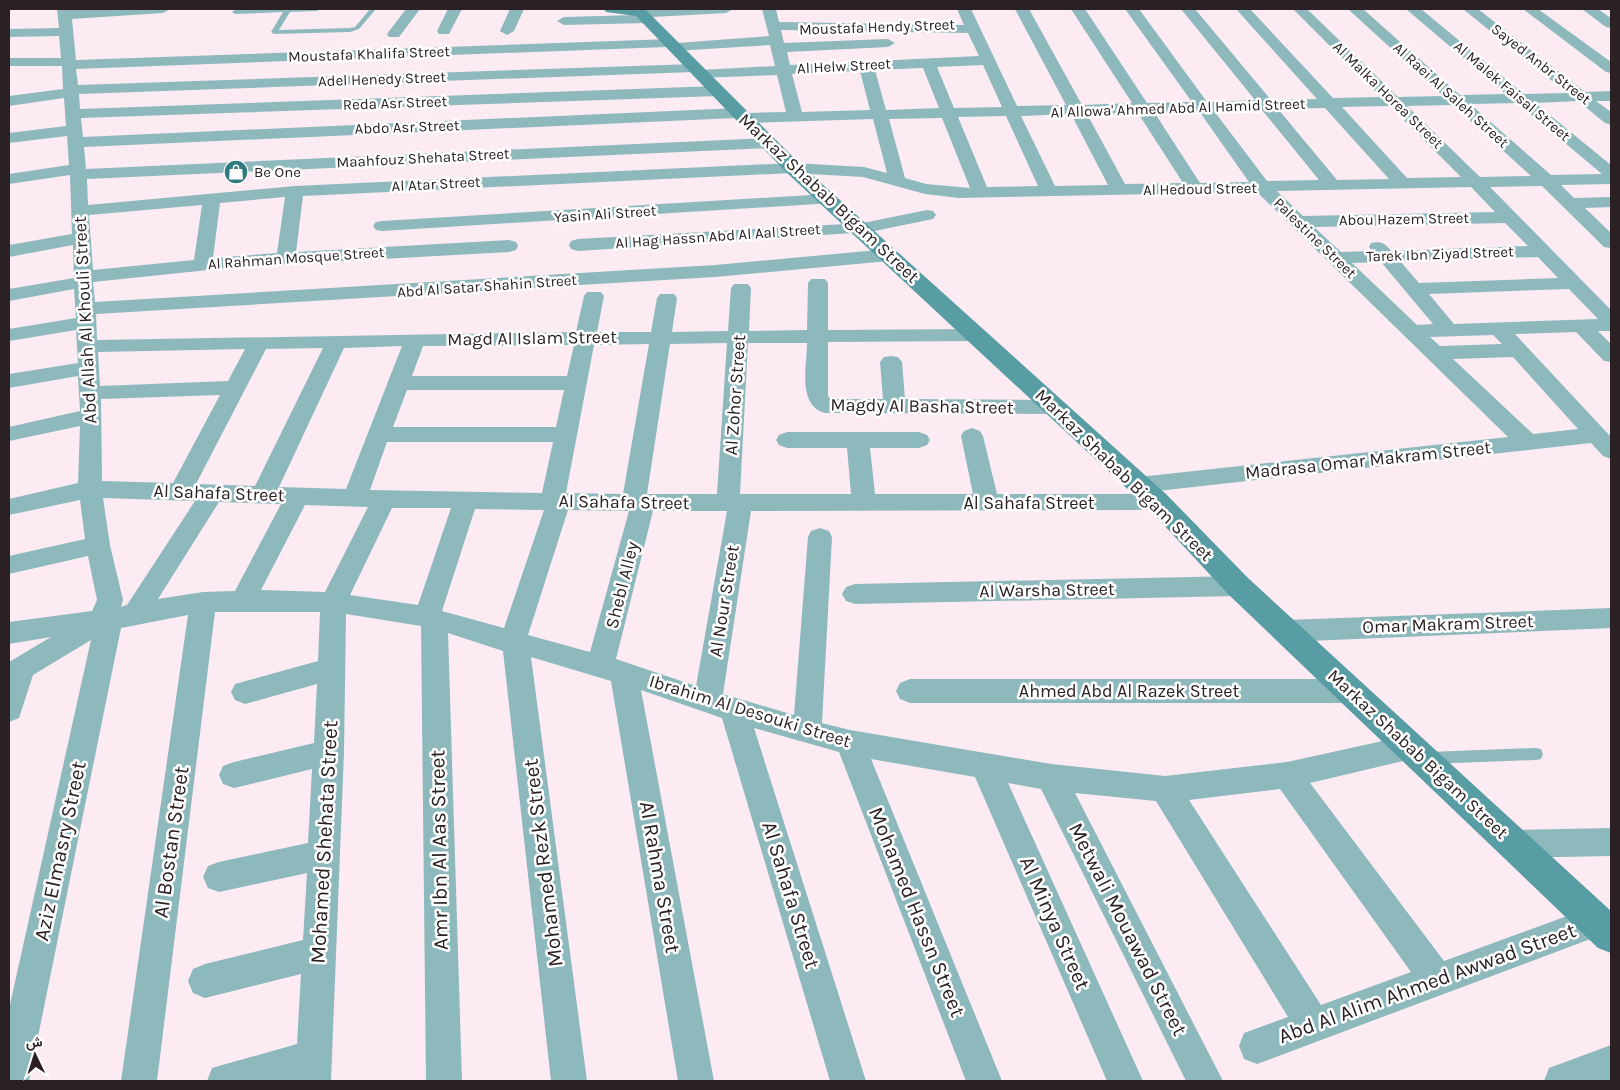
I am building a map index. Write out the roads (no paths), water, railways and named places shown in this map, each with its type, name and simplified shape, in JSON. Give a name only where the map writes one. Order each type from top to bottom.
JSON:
[{"type":"main road","points":[[611,9],[642,13]]},
{"type":"main road","name":"Markaz Shabab Bigam Street","points":[[642,13],[793,168],[1158,502],[1238,586],[1349,692],[1606,928]]},
{"type":"street","points":[[9,33],[61,18],[126,10],[163,9]]},
{"type":"street","points":[[394,34],[413,9]]},
{"type":"street","points":[[444,31],[455,9]]},
{"type":"street","points":[[507,30],[517,9]]},
{"type":"street","points":[[768,9],[795,117]]},
{"type":"street","points":[[964,9],[1049,192]]},
{"type":"street","points":[[1022,9],[1120,190]]},
{"type":"street","points":[[1078,9],[1196,189]]},
{"type":"street","name":"Palestine Street","points":[[1132,9],[1262,187],[1527,442]]},
{"type":"street","points":[[1188,9],[1355,220],[1448,329]]},
{"type":"street","points":[[1243,9],[1402,184]]},
{"type":"street","name":"Al Malka Horea Street","points":[[1300,9],[1476,182]]},
{"type":"street","name":"Al Raei Al Saleh Street","points":[[1355,9],[1546,181],[1611,243]]},
{"type":"street","name":"Al Malek Faisal Street","points":[[1413,9],[1611,173]]},
{"type":"street","name":"Sayed Anbr Street","points":[[1470,9],[1611,120]]},
{"type":"street","points":[[1530,9],[1611,70]]},
{"type":"street","points":[[1592,11],[1611,13]]},
{"type":"street","points":[[1592,11],[1611,24]]},
{"type":"street","points":[[564,20],[642,13],[724,16],[726,43]]},
{"type":"street","name":"Abd Allah Al Khouli Street","points":[[61,18],[68,64],[78,172],[90,416],[90,489],[98,545],[110,600],[108,612],[110,620]]},
{"type":"street","points":[[776,38],[976,34]]},
{"type":"street","name":"Moustafa Hendy Street","points":[[776,38],[976,34]]},
{"type":"street","name":"Moustafa Khalifa Street","points":[[9,62],[68,64],[672,45],[726,43],[776,38]]},
{"type":"street","name":"Al Helw Street","points":[[704,78],[783,69],[988,60]]},
{"type":"street","points":[[928,62],[981,193]]},
{"type":"street","points":[[866,65],[897,179]]},
{"type":"street","name":"Adel Henedy Street","points":[[9,101],[71,92],[704,78]]},
{"type":"street","name":"Reda Asr Street","points":[[74,128],[704,78]]},
{"type":"street","name":"Al Allowa' Ahmed Abd Al Hamid Street","points":[[741,115],[795,117],[1144,110],[1611,96]]},
{"type":"street","name":"Abdo Asr Street","points":[[74,128],[741,115]]},
{"type":"street","points":[[820,116],[824,136]]},
{"type":"street","points":[[9,138],[74,128]]},
{"type":"street","name":"Maahfouz Shehata Street","points":[[9,179],[78,172],[768,143]]},
{"type":"street","name":"Al Hedoud Street","points":[[793,168],[846,170],[897,179],[942,192],[981,193],[1611,179]]},
{"type":"street","name":"Al Atar Street","points":[[80,211],[295,191],[793,168]]},
{"type":"street","points":[[1476,182],[1611,321]]},
{"type":"street","points":[[286,258],[295,191]]},
{"type":"street","points":[[202,265],[212,199]]},
{"type":"street","name":"Yasin Ali Street","points":[[377,253],[383,221],[827,199]]},
{"type":"street","points":[[1570,203],[1611,202]]},
{"type":"street","name":"Al Hag Hassn Abd Al Aal Street","points":[[578,245],[859,228],[927,215]]},
{"type":"street","name":"Abou Hazem Street","points":[[1298,222],[1350,219],[1510,217]]},
{"type":"street","points":[[9,251],[81,238]]},
{"type":"street","name":"Al Rahman Mosque Street","points":[[9,295],[83,280],[202,265],[286,258],[509,246]]},
{"type":"street","name":"Tarek Ibn Ziyad Street","points":[[1336,258],[1544,251]]},
{"type":"street","name":"Abd Al Satar Shahin Street","points":[[9,335],[85,316],[686,273],[889,255]]},
{"type":"street","name":"Magdy Al Basha Street","points":[[818,282],[817,397],[821,403],[829,407],[1056,407]]},
{"type":"street","points":[[1413,289],[1575,283]]},
{"type":"street","name":"Al Zohor Street","points":[[734,503],[741,288]]},
{"type":"street","points":[[514,644],[555,502],[566,434],[594,296]]},
{"type":"street","name":"Shebl Alley","points":[[612,670],[667,298]]},
{"type":"street","points":[[1411,330],[1611,325]]},
{"type":"street","points":[[1581,326],[1611,356]]},
{"type":"street","points":[[1498,328],[1604,443]]},
{"type":"street","name":"Magd Al Islam Street","points":[[87,346],[738,336],[977,335]]},
{"type":"street","points":[[354,498],[415,340]]},
{"type":"street","points":[[263,495],[337,341]]},
{"type":"street","points":[[180,492],[259,342]]},
{"type":"street","points":[[1435,353],[1518,350]]},
{"type":"street","points":[[891,362],[895,407]]},
{"type":"street","points":[[9,381],[88,368]]},
{"type":"street","points":[[398,383],[576,383]]},
{"type":"street","points":[[89,393],[235,388]]},
{"type":"street","points":[[9,434],[90,416]]},
{"type":"street","points":[[379,435],[566,434]]},
{"type":"street","points":[[972,436],[987,503]]},
{"type":"street","points":[[787,440],[919,440]]},
{"type":"street","points":[[858,440],[864,503]]},
{"type":"street","name":"Madrasa Omar Makram Street","points":[[1139,485],[1527,442],[1604,443]]},
{"type":"street","name":"Al Sahafa Street","points":[[9,507],[90,489],[384,499],[555,502],[1158,502]]},
{"type":"street","points":[[9,710],[15,672],[110,620],[212,493]]},
{"type":"street","points":[[243,600],[297,496]]},
{"type":"street","points":[[333,602],[384,499]]},
{"type":"street","name":"Amr Ibn Al Aas Street","points":[[444,1081],[431,618],[466,500]]},
{"type":"street","name":"Al Nour Street","points":[[721,705],[734,503]]},
{"type":"street","points":[[807,730],[820,536]]},
{"type":"street","points":[[9,564],[98,545]]},
{"type":"street","name":"Al Warsha Street","points":[[855,594],[1238,586]]},
{"type":"street","name":"Ibrahim Al Desouki Street","points":[[9,633],[110,620],[203,602],[243,600],[333,602],[431,618],[514,644],[612,670],[850,743],[1051,777],[1165,789],[1287,775],[1416,753]]},
{"type":"street","name":"Al Bostan Street","points":[[138,1081],[203,602]]},
{"type":"street","name":"Mohamed Shehata Street","points":[[314,1070],[329,752],[333,602]]},
{"type":"street","name":"Omar Makram Street","points":[[1286,630],[1611,618]]},
{"type":"street","name":"Aziz Elmasry Street","points":[[11,1081],[110,620]]},
{"type":"street","name":"Mohamed Rezk Street","points":[[514,644],[569,1081]]},
{"type":"street","points":[[245,692],[332,669]]},
{"type":"street","name":"Al Rahma Street","points":[[612,670],[696,1081]]},
{"type":"street","name":"Ahmed Abd Al Razek Street","points":[[910,691],[1349,692]]},
{"type":"street","name":"Al Sahafa Street","points":[[721,705],[848,1081]]},
{"type":"street","name":"Mohamed Hassn Street","points":[[850,743],[984,1081]]},
{"type":"street","points":[[234,775],[329,752]]},
{"type":"street","name":"Al Minya Street","points":[[985,765],[1125,1081]]},
{"type":"street","points":[[1287,775],[1437,980]]},
{"type":"street","name":"Metwali Mouawad Street","points":[[1051,777],[1205,1081]]},
{"type":"street","points":[[1165,789],[1314,1025]]},
{"type":"street","points":[[1514,844],[1611,842]]},
{"type":"street","points":[[219,877],[324,854]]},
{"type":"street","name":"Abd Al Alim Ahmed Awwad Street","points":[[1257,1046],[1437,980],[1606,928]]},
{"type":"street","points":[[205,981],[319,953]]},
{"type":"street","points":[[1562,1081],[1611,1063]]},
{"type":"street","points":[[225,1081],[314,1070]]},
{"type":"lane","points":[[235,12],[317,9]]},
{"type":"lane","points":[[288,10],[274,32],[350,30],[357,28],[373,9]]},
{"type":"lane","points":[[1416,753],[1536,754]]},
{"type":"place","name":"Be One","points":[[236,172]]}]
